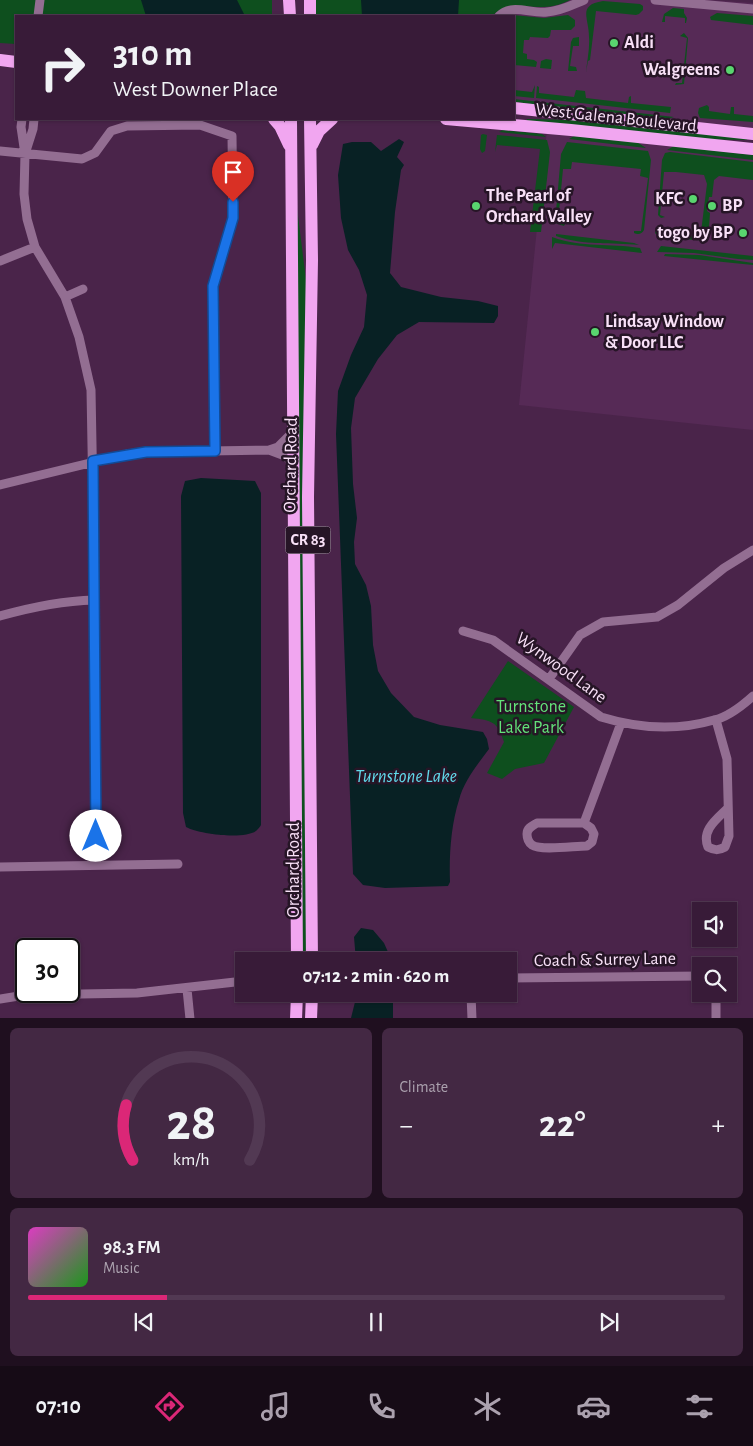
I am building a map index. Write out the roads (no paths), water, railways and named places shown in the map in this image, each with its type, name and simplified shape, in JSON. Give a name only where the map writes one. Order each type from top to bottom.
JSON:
[{"type":"main road","points":[[289,0],[290,15]]},
{"type":"main road","points":[[310,0],[310,15]]},
{"type":"main road","points":[[0,60],[15,62]]},
{"type":"main road","name":"West Galena Boulevard","points":[[515,108],[753,134]]},
{"type":"main road","points":[[515,115],[531,110]]},
{"type":"main road","points":[[275,120],[280,126],[290,148]]},
{"type":"main road","name":"Orchard Road","points":[[291,120],[297,952]]},
{"type":"main road","name":"Orchard Road","points":[[310,120],[312,260],[308,497],[312,952]]},
{"type":"main road","points":[[310,147],[319,131],[331,120]]},
{"type":"main road","name":"West Galena Boulevard","points":[[478,120],[753,149]]},
{"type":"main road","points":[[296,1018],[297,1002]]},
{"type":"main road","points":[[311,1018],[312,1002]]},
{"type":"street","points":[[38,15],[40,0]]},
{"type":"street","points":[[500,15],[504,11],[510,10],[545,12],[560,10],[584,0]]},
{"type":"street","points":[[655,0],[753,9]]},
{"type":"street","points":[[22,120],[21,127],[25,154],[24,202],[27,219],[35,247],[65,297],[79,337],[91,390],[96,865]]},
{"type":"street","points":[[25,154],[34,120]]},
{"type":"street","points":[[0,151],[82,160],[95,153],[111,131],[127,126],[200,125],[232,136],[233,218],[213,286],[215,451]]},
{"type":"street","points":[[0,261],[35,247]]},
{"type":"street","points":[[65,297],[83,289]]},
{"type":"street","points":[[0,484],[93,461],[146,452],[269,450],[278,447],[292,433]]},
{"type":"street","points":[[269,450],[285,456],[293,463]]},
{"type":"street","points":[[549,679],[580,635],[603,622],[657,617],[678,605],[724,568],[753,550]]},
{"type":"street","points":[[0,616],[41,605],[65,601],[94,600]]},
{"type":"street","name":"Wynwood Lane","points":[[463,631],[493,640],[601,717],[621,723],[675,727],[716,720],[744,704],[753,696]]},
{"type":"street","points":[[716,720],[727,759],[728,808]]},
{"type":"street","points":[[584,823],[621,723]]},
{"type":"street","points":[[536,823],[584,823],[591,828],[594,834],[592,842],[587,846],[540,847],[532,845],[528,840],[527,833],[530,826],[536,823]]},
{"type":"street","points":[[0,867],[178,864]]},
{"type":"street","name":"Coach & Surrey Lane","points":[[517,978],[692,976]]},
{"type":"street","points":[[0,999],[25,995],[137,993],[235,982]]},
{"type":"street","points":[[187,988],[190,1018]]},
{"type":"street","points":[[471,1002],[472,1018]]},
{"type":"street","points":[[716,1002],[716,1018]]},
{"type":"water","points":[[141,0],[237,0],[244,15],[146,15]]},
{"type":"water","points":[[361,0],[459,0],[458,15],[362,15]]},
{"type":"water","name":"Turnstone Lake","points":[[399,139],[404,142],[397,157],[404,165],[401,170],[395,212],[390,273],[401,287],[441,297],[478,301],[498,306],[498,316],[494,323],[419,322],[397,335],[378,359],[355,398],[351,428],[353,484],[357,518],[354,542],[355,564],[366,585],[371,606],[373,645],[378,671],[391,693],[414,717],[440,725],[483,732],[489,749],[461,793],[452,830],[450,882],[448,886],[385,888],[363,885],[353,874],[336,434],[338,391],[351,355],[364,327],[367,295],[359,270],[348,250],[341,218],[338,175],[343,144],[371,142],[381,151]]},
{"type":"water","points":[[201,478],[255,481],[261,493],[261,825],[250,834],[232,836],[192,830],[186,827],[183,813],[181,496],[185,481]]},
{"type":"water","points":[[361,928],[373,930],[384,943],[388,952],[355,952],[354,937]]},
{"type":"water","points":[[355,1002],[393,1002],[393,1018],[351,1018]]},
{"type":"place","name":"Aldi","points":[[614,43]]},
{"type":"place","name":"Walgreens","points":[[730,70]]},
{"type":"place","name":"KFC","points":[[693,199]]},
{"type":"place","name":"The Pearl of Orchard Valley","points":[[476,206]]},
{"type":"place","name":"BP","points":[[712,206]]},
{"type":"place","name":"togo by BP","points":[[743,233]]},
{"type":"place","name":"Lindsay Window & Door LLC","points":[[595,332]]},
{"type":"park label","name":"Turnstone Lake Park","points":[[531,718]]}]
